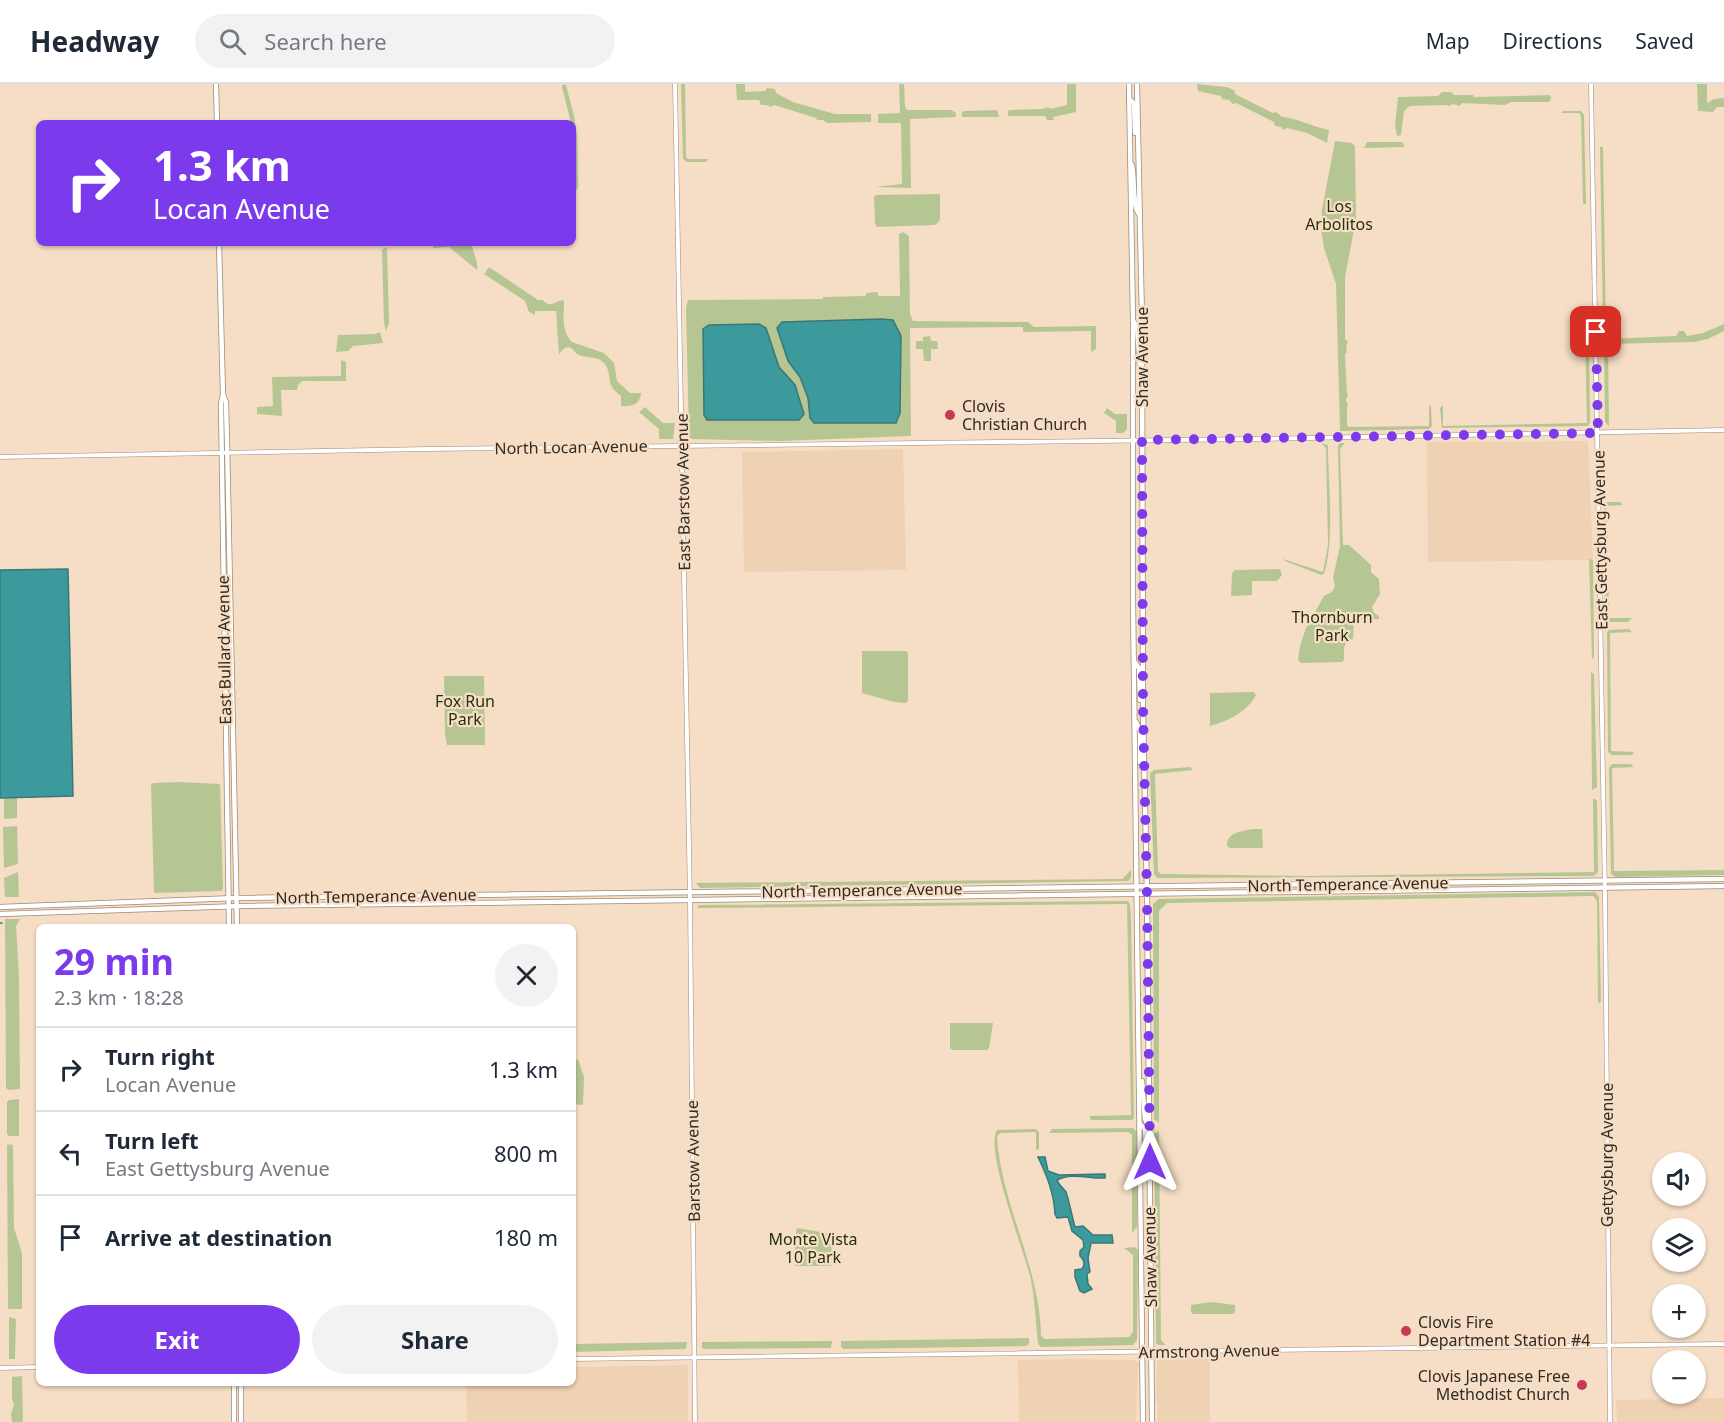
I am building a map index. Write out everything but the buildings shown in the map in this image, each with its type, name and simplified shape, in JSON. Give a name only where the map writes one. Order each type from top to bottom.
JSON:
[{"type":"main road","points":[[216,84],[217,120]]},
{"type":"main road","name":"Shaw Avenue","points":[[1129,84],[1143,1422]]},
{"type":"main road","name":"Shaw Avenue","points":[[1137,84],[1152,1422]]},
{"type":"main road","points":[[1130,99],[1134,104],[1134,127],[1138,145]]},
{"type":"main road","points":[[1130,158],[1135,176],[1135,209],[1139,214]]},
{"type":"main road","name":"East Bullard Avenue","points":[[219,246],[223,395],[221,403],[237,924]]},
{"type":"main road","points":[[1133,321],[1137,326],[1138,357],[1142,374]]},
{"type":"main road","name":"East Bullard Avenue","points":[[224,452],[230,924]]},
{"type":"main road","points":[[1134,661],[1139,668],[1139,696],[1143,709]]},
{"type":"main road","points":[[1135,719],[1140,731],[1140,762],[1144,767]]},
{"type":"main road","name":"North Temperance Avenue","points":[[0,907],[229,898],[1724,879]]},
{"type":"main road","name":"North Temperance Avenue","points":[[0,914],[229,906],[1724,886]]},
{"type":"main road","points":[[1140,1070],[1144,1091],[1145,1119],[1149,1127]]},
{"type":"main road","points":[[1140,1124],[1145,1129],[1146,1161],[1150,1180]]},
{"type":"main road","points":[[234,1386],[234,1422]]},
{"type":"main road","points":[[241,1386],[241,1422]]},
{"type":"street","name":"East Barstow Avenue","points":[[675,84],[690,900]]},
{"type":"street","name":"East Gettysburg Avenue","points":[[1591,84],[1605,888]]},
{"type":"street","name":"North Locan Avenue","points":[[0,457],[1724,430]]},
{"type":"street","name":"Gettysburg Avenue","points":[[1605,888],[1610,1422]]},
{"type":"street","name":"Barstow Avenue","points":[[690,900],[695,1422]]},
{"type":"street","name":"Armstrong Avenue","points":[[576,1359],[1724,1344]]},
{"type":"street","points":[[0,1368],[36,1367]]},
{"type":"shaded area","points":[[1588,441],[1593,560],[1428,562],[1427,442]]},
{"type":"shaded area","points":[[903,449],[906,570],[744,572],[742,452]]},
{"type":"shaded area","points":[[1210,1357],[1210,1422],[1157,1422],[1157,1362],[1160,1358]]},
{"type":"shaded area","points":[[1018,1360],[1134,1360],[1138,1363],[1136,1422],[1019,1422]]},
{"type":"shaded area","points":[[686,1365],[688,1366],[688,1422],[467,1422],[466,1386],[576,1386],[576,1367]]},
{"type":"shaded area","points":[[1706,1398],[1724,1398],[1724,1422],[1617,1422],[1616,1400],[1652,1399],[1652,1404],[1706,1404]]},
{"type":"green space","points":[[563,84],[566,85],[575,120],[570,120]]},
{"type":"green space","points":[[681,84],[685,84],[686,157],[688,159],[708,159],[706,162],[687,162],[683,159]]},
{"type":"green space","points":[[736,84],[745,84],[745,92],[775,89],[776,93],[793,102],[835,114],[871,114],[871,122],[827,123],[774,105],[771,107],[761,105],[759,100],[737,100]]},
{"type":"green space","points":[[899,84],[904,84],[907,110],[951,110],[956,113],[956,117],[910,119],[911,188],[875,187],[902,184],[901,123],[878,123],[878,114],[900,113]]},
{"type":"green space","points":[[1067,84],[1076,84],[1076,112],[1053,117],[1054,120],[1047,120],[1045,116],[1008,116],[1010,110],[1048,107],[1050,109],[1067,105]]},
{"type":"green space","points":[[1197,84],[1226,87],[1234,90],[1235,94],[1273,113],[1276,112],[1282,117],[1329,130],[1327,143],[1307,133],[1287,128],[1284,130],[1275,126],[1274,122],[1236,103],[1222,99],[1221,96],[1198,91]]},
{"type":"green space","points":[[1697,84],[1707,84],[1707,103],[1714,99],[1724,98],[1724,107],[1717,107],[1713,112],[1698,111]]},
{"type":"green space","points":[[1442,92],[1451,92],[1454,95],[1473,95],[1474,97],[1550,95],[1551,99],[1549,102],[1511,102],[1505,105],[1462,103],[1460,106],[1453,104],[1449,106],[1410,106],[1404,111],[1401,135],[1397,136],[1395,125],[1398,97],[1438,96]]},
{"type":"green space","points":[[997,110],[999,117],[962,117],[964,111]]},
{"type":"green space","points":[[1581,111],[1584,115],[1586,204],[1583,204],[1581,115],[1561,113]]},
{"type":"green space","points":[[576,129],[577,136],[578,187],[576,191]]},
{"type":"green space","name":"Los Arbolitos","points":[[1335,141],[1352,143],[1355,146],[1356,219],[1345,277],[1345,339],[1348,342],[1345,354],[1348,395],[1346,400],[1347,425],[1349,427],[1429,426],[1429,405],[1432,426],[1429,429],[1340,431],[1336,284],[1324,248],[1321,229],[1322,210]]},
{"type":"green space","points":[[1367,142],[1402,142],[1405,147],[1364,148]]},
{"type":"green space","points":[[1600,147],[1603,147],[1606,330],[1603,326]]},
{"type":"green space","points":[[940,194],[940,220],[935,225],[877,227],[875,224],[874,197],[876,195]]},
{"type":"green space","points":[[903,232],[909,236],[910,314],[913,321],[1028,322],[1034,327],[1096,326],[1096,349],[1091,352],[1091,331],[1023,332],[1023,327],[910,328],[911,436],[780,441],[692,439],[689,437],[686,308],[688,300],[823,299],[823,297],[865,296],[867,293],[877,292],[879,296],[900,296],[899,234]]},
{"type":"green space","points":[[433,246],[472,246],[477,270],[449,247],[433,248]]},
{"type":"green space","points":[[386,247],[389,323],[386,331],[382,250]]},
{"type":"green space","points":[[489,267],[538,300],[550,304],[564,300],[564,322],[568,338],[572,342],[604,353],[614,363],[617,381],[630,393],[641,393],[637,403],[621,406],[621,396],[612,387],[607,367],[601,361],[577,354],[569,347],[559,355],[556,311],[535,311],[535,315],[529,312],[525,301],[484,274]]},
{"type":"green space","points":[[1724,324],[1724,331],[1708,339],[1694,342],[1608,344],[1609,426],[1605,422],[1604,343],[1608,339],[1676,336],[1679,331],[1684,331],[1687,336],[1703,333]]},
{"type":"green space","points":[[380,332],[383,343],[353,346],[348,351],[336,352],[338,335]]},
{"type":"green space","points":[[1585,333],[1589,336],[1590,422],[1588,426],[1442,428],[1440,408],[1443,405],[1443,426],[1587,423]]},
{"type":"green space","points":[[930,336],[931,341],[937,341],[938,349],[931,349],[931,361],[924,361],[923,349],[916,349],[916,341],[923,341],[923,337]]},
{"type":"green space","points":[[341,360],[346,362],[346,381],[302,381],[297,390],[281,390],[282,416],[257,414],[257,407],[273,406],[272,377],[341,376]]},
{"type":"green space","points":[[645,407],[663,423],[675,423],[673,439],[659,439],[659,429],[639,412]]},
{"type":"green space","points":[[1107,408],[1115,414],[1127,414],[1127,429],[1123,433],[1116,433],[1116,421],[1104,413]]},
{"type":"green space","points":[[1321,443],[1328,445],[1330,511],[1329,545],[1327,560],[1324,574],[1321,575],[1283,559],[1323,572],[1328,545],[1326,448]]},
{"type":"green space","name":"Thornburn Park","points":[[1340,443],[1345,443],[1340,449],[1343,545],[1349,545],[1371,565],[1371,572],[1379,579],[1380,594],[1372,607],[1379,619],[1354,620],[1353,639],[1345,644],[1342,662],[1301,663],[1298,660],[1300,646],[1306,628],[1324,596],[1332,592],[1335,586],[1333,578],[1340,546],[1338,446]]},
{"type":"green space","points":[[1607,502],[1620,502],[1623,505],[1607,506],[1609,618],[1632,618],[1628,622],[1610,622],[1606,618],[1604,506]]},
{"type":"green space","points":[[1589,559],[1593,560],[1594,657],[1592,659]]},
{"type":"green space","points":[[1280,569],[1282,575],[1277,581],[1252,581],[1252,595],[1231,596],[1232,573],[1235,570]]},
{"type":"green space","points":[[1629,629],[1632,632],[1610,633],[1611,751],[1634,752],[1632,755],[1612,755],[1608,752],[1607,633],[1609,630]]},
{"type":"green space","points":[[862,651],[906,651],[908,653],[908,701],[906,703],[862,693]]},
{"type":"green space","points":[[1591,672],[1594,674],[1597,787],[1592,790]]},
{"type":"green space","name":"Fox Run Park","points":[[444,676],[484,676],[485,745],[447,745]]},
{"type":"green space","points":[[1254,692],[1256,695],[1242,711],[1210,726],[1210,693]]},
{"type":"green space","points":[[1612,764],[1631,764],[1634,767],[1612,768],[1614,871],[1724,870],[1724,875],[1616,877],[1611,874],[1609,768]]},
{"type":"green space","points":[[1190,767],[1193,770],[1155,774],[1158,871],[1161,874],[1307,876],[1594,872],[1593,799],[1597,801],[1598,872],[1594,876],[1157,878],[1154,874],[1150,773],[1154,770]]},
{"type":"green space","points":[[179,782],[220,784],[223,889],[221,891],[154,893],[151,785]]},
{"type":"green space","points":[[17,797],[17,818],[4,819],[4,798]]},
{"type":"green space","points":[[17,826],[18,864],[4,868],[3,827]]},
{"type":"green space","points":[[1252,829],[1262,829],[1263,848],[1230,848],[1227,846],[1232,835]]},
{"type":"green space","points":[[1131,870],[1131,878],[1128,881],[700,888],[696,883],[1122,879]]},
{"type":"green space","points":[[18,872],[19,897],[5,897],[4,878]]},
{"type":"green space","points":[[1595,892],[1599,897],[1601,1001],[1598,1004],[1597,901],[1593,896],[1167,903],[1159,911],[1159,1123],[1154,1119],[1153,904],[1159,899]]},
{"type":"green space","points":[[1128,901],[1131,918],[1134,1118],[1132,1120],[1090,1119],[1090,1116],[1131,1115],[1127,904],[697,908],[699,905]]},
{"type":"green space","points":[[5,919],[20,919],[16,926],[20,1089],[9,1090],[6,1088]]},
{"type":"green space","points":[[950,1023],[993,1023],[989,1048],[987,1050],[952,1050],[950,1048]]},
{"type":"green space","points":[[578,1059],[584,1077],[583,1105],[576,1104],[576,1060]]},
{"type":"green space","points":[[19,1099],[19,1136],[9,1136],[7,1134],[7,1102]]},
{"type":"green space","points":[[1133,1128],[1137,1132],[1137,1227],[1132,1233],[1132,1135],[1128,1132],[1049,1133],[1052,1129]]},
{"type":"green space","points":[[1036,1129],[1039,1132],[1039,1149],[1036,1150],[1036,1132],[1001,1133],[997,1136],[1005,1187],[1034,1285],[1041,1336],[1045,1339],[1129,1337],[1133,1332],[1133,1255],[1124,1248],[1135,1247],[1138,1250],[1137,1340],[1133,1345],[1041,1347],[1038,1344],[1031,1280],[1000,1179],[994,1141],[997,1130]]},
{"type":"green space","points":[[1159,1131],[1161,1340],[1166,1345],[1156,1343],[1154,1134]]},
{"type":"green space","points":[[7,1145],[13,1146],[14,1228],[22,1253],[22,1309],[8,1309]]},
{"type":"green space","name":"Monte Vista 10 Park","points":[[797,1228],[832,1234],[831,1266],[795,1266]]},
{"type":"green space","points":[[1211,1302],[1235,1305],[1235,1312],[1233,1314],[1193,1314],[1191,1312],[1191,1305]]},
{"type":"green space","points":[[9,1317],[16,1319],[15,1359],[9,1359]]},
{"type":"green space","points":[[1029,1338],[1029,1344],[1026,1346],[844,1349],[841,1347],[841,1341]]},
{"type":"green space","points":[[832,1341],[831,1348],[702,1348],[702,1342]]},
{"type":"green space","points":[[687,1342],[686,1349],[576,1352],[576,1344]]},
{"type":"green space","points":[[22,1376],[23,1422],[12,1422],[11,1414],[14,1405],[12,1377]]},
{"type":"water","points":[[893,320],[901,336],[900,413],[896,423],[814,423],[810,418],[808,398],[800,377],[788,361],[777,328],[782,322]]},
{"type":"water","points":[[759,324],[766,328],[779,367],[795,385],[804,414],[799,420],[707,420],[704,415],[703,329],[709,325]]},
{"type":"water","points":[[68,569],[73,796],[0,798],[0,570]]},
{"type":"water","points":[[1038,1157],[1045,1157],[1048,1171],[1059,1175],[1105,1174],[1105,1178],[1075,1176],[1057,1180],[1066,1192],[1075,1227],[1083,1226],[1093,1235],[1112,1235],[1113,1243],[1091,1243],[1088,1258],[1090,1272],[1087,1274],[1088,1284],[1092,1289],[1084,1293],[1080,1291],[1075,1277],[1075,1270],[1082,1269],[1084,1265],[1080,1256],[1080,1251],[1084,1247],[1083,1240],[1072,1231],[1068,1217],[1057,1218],[1050,1185]]},
{"type":"place","name":"Clovis Christian Church","points":[[950,415]]},
{"type":"place","name":"Clovis Fire Department Station #4","points":[[1406,1331]]},
{"type":"place","name":"Clovis Japanese Free Methodist Church","points":[[1582,1385]]},
{"type":"route","points":[[1150,1162],[1143,709],[1142,440],[1598,433],[1596,332]]}]
